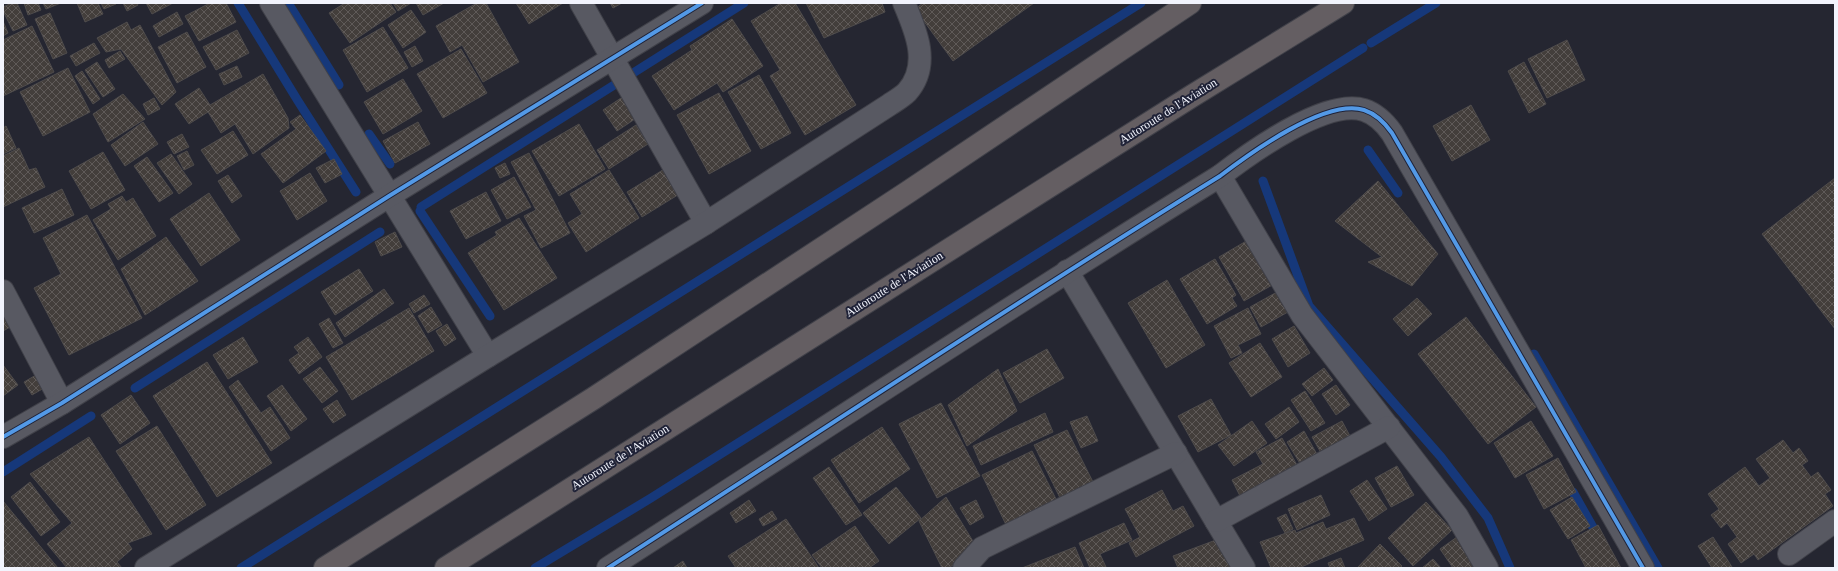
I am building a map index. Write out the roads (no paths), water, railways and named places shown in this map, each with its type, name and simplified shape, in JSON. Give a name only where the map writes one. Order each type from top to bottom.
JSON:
[{"type":"highway","points":[[325,568],[600,393],[908,192],[1190,3]]},
{"type":"highway","name":"Autoroute de l'Aviation","points":[[446,568],[1185,100],[1343,3]]},
{"type":"street","points":[[271,3],[488,356]]},
{"type":"street","points":[[581,3],[706,223]]},
{"type":"street","points":[[3,437],[62,403],[389,196],[702,3]]},
{"type":"street","points":[[146,568],[706,223],[889,105],[906,92],[914,82],[919,66],[920,51],[915,29],[904,3]]},
{"type":"street","points":[[608,568],[1067,271],[1220,176],[1276,138],[1318,115],[1344,108],[1364,110],[1382,120],[1392,133],[1642,568]]},
{"type":"street","points":[[1220,176],[1302,315],[1457,516],[1487,568]]},
{"type":"street","points":[[1067,271],[1244,568]]},
{"type":"street","points":[[3,291],[62,403]]},
{"type":"street","points":[[1216,521],[1389,427]]},
{"type":"street","points":[[964,568],[982,548],[1176,453]]},
{"type":"street","points":[[1790,554],[1835,521]]},
{"type":"waterway","points":[[238,3],[356,192]]},
{"type":"waterway","points":[[288,3],[339,85]]},
{"type":"waterway","points":[[421,207],[744,3]]},
{"type":"waterway","points":[[241,568],[1141,3]]},
{"type":"waterway","points":[[1371,43],[1436,3]]},
{"type":"waterway","points":[[535,568],[651,498],[1363,48]]},
{"type":"waterway","points":[[369,134],[390,164]]},
{"type":"waterway","points":[[1368,150],[1398,193]]},
{"type":"waterway","points":[[1263,181],[1309,306],[1441,457],[1488,518],[1510,568]]},
{"type":"waterway","points":[[420,211],[490,316]]},
{"type":"waterway","points":[[135,388],[380,232]]},
{"type":"waterway","points":[[1534,354],[1658,568]]},
{"type":"waterway","points":[[3,472],[91,416]]},
{"type":"waterway","points":[[1573,492],[1599,538]]}]
